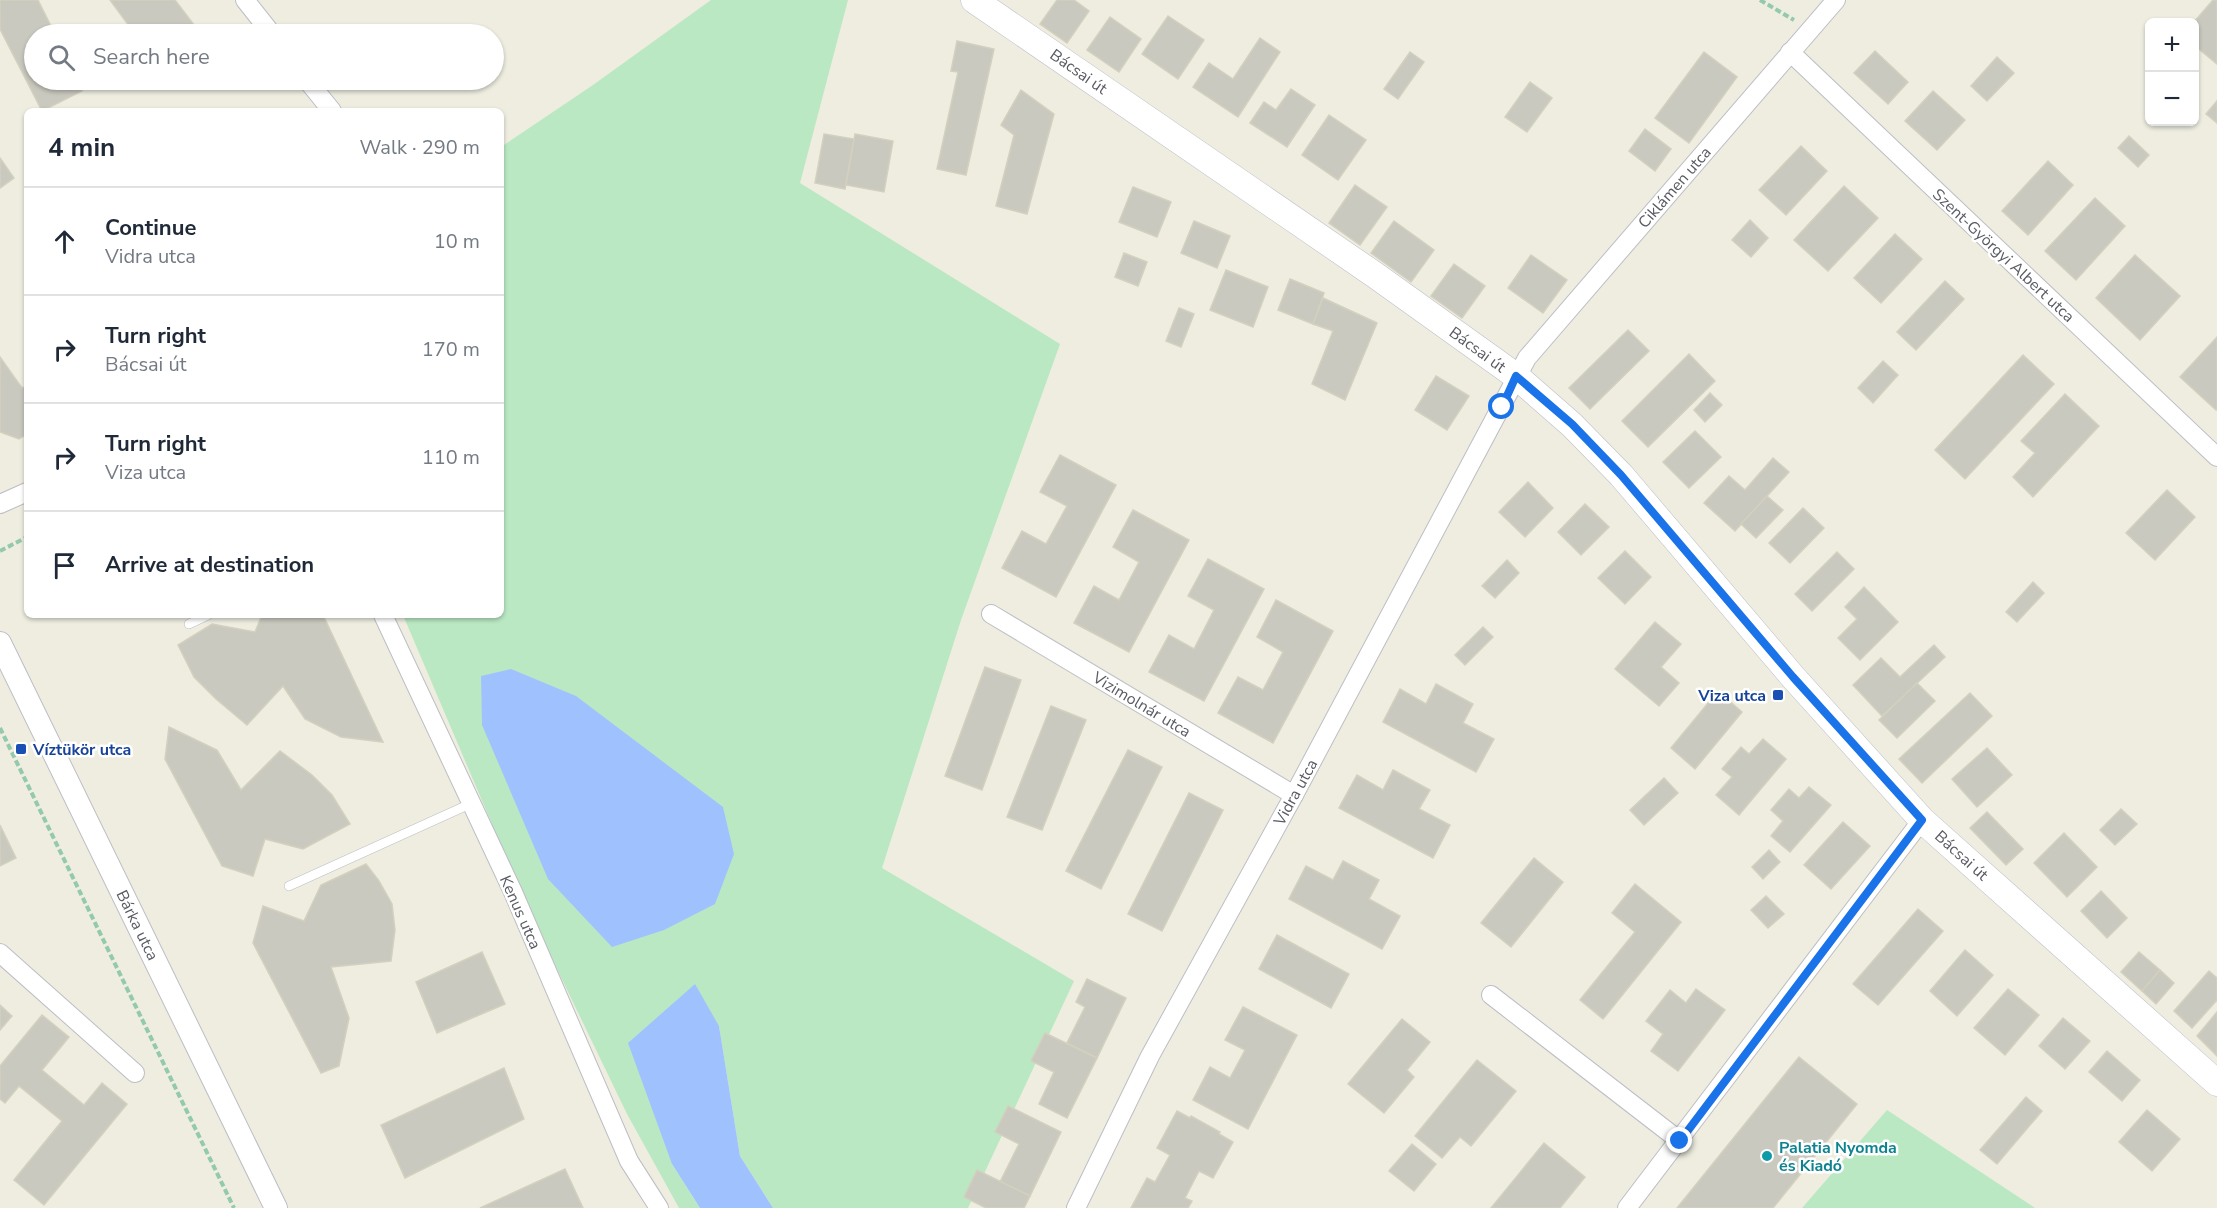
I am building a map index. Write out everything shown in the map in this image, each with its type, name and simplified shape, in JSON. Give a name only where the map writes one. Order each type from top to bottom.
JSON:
[{"type":"main road","name":"Bácsai út","points":[[974,0],[1375,275],[1516,376],[1572,424],[1621,475],[1793,677],[1922,820],[2217,1083]]},
{"type":"street","points":[[245,0],[264,24]]},
{"type":"street","name":"Ciklámen utca","points":[[1516,376],[1527,358],[1836,0]]},
{"type":"street","name":"Szent-Györgyi Albert utca","points":[[1790,52],[2217,457]]},
{"type":"street","points":[[315,90],[330,108]]},
{"type":"street","name":"Vidra utca","points":[[1076,1208],[1150,1056],[1294,795],[1502,407],[1516,376]]},
{"type":"street","points":[[0,504],[24,493]]},
{"type":"street","name":"Vizimolnár utca","points":[[991,614],[1294,795]]},
{"type":"street","name":"Kenus utca","points":[[384,618],[513,892],[629,1161],[659,1208]]},
{"type":"street","name":"Bárka utca","points":[[0,643],[276,1208]]},
{"type":"street","points":[[1627,1208],[1922,820]]},
{"type":"street","points":[[0,953],[135,1073]]},
{"type":"street","points":[[1491,996],[1680,1141]]},
{"type":"lane","points":[[189,624],[202,618]]},
{"type":"lane","points":[[289,886],[470,804]]},
{"type":"path","points":[[1760,0],[1809,31]]},
{"type":"path","points":[[0,551],[24,539]]},
{"type":"path","points":[[0,728],[234,1208]]},
{"type":"green space","points":[[711,0],[848,0],[800,183],[1060,344],[961,620],[882,868],[1074,981],[968,1208],[773,1208],[740,1156],[719,1026],[672,1164],[700,1208],[679,1208],[627,1114],[529,911],[404,618],[504,618],[504,145],[593,85]]},
{"type":"green space","points":[[1887,1110],[2035,1208],[1802,1208]]},
{"type":"water","points":[[511,669],[576,696],[723,807],[734,854],[715,904],[664,930],[612,947],[548,879],[482,725],[481,676]]},
{"type":"water","points":[[695,984],[719,1026],[740,1156],[773,1208],[700,1208],[672,1164],[628,1043]]},
{"type":"building","points":[[0,0],[38,0],[50,24],[24,24],[24,76],[0,29]]},
{"type":"building","points":[[110,0],[175,0],[193,24],[128,24]]},
{"type":"building","points":[[1057,0],[1074,0],[1089,11],[1067,43],[1040,24]]},
{"type":"building","points":[[2213,0],[2217,0],[2217,64],[2199,49],[2197,18]]},
{"type":"building","points":[[1168,16],[1204,40],[1178,79],[1142,54]]},
{"type":"building","points":[[1110,17],[1141,39],[1119,72],[1087,50]]},
{"type":"building","points":[[1260,38],[1280,52],[1238,117],[1193,87],[1209,63],[1233,79]]},
{"type":"building","points":[[957,41],[994,49],[966,175],[937,169],[958,72],[951,71]]},
{"type":"building","points":[[1875,51],[1908,82],[1888,104],[1854,73]]},
{"type":"building","points":[[1410,52],[1424,62],[1398,99],[1384,89]]},
{"type":"building","points":[[1704,52],[1737,77],[1689,143],[1655,118]]},
{"type":"building","points":[[1997,57],[2014,73],[1987,101],[1971,86]]},
{"type":"building","points":[[1530,82],[1552,98],[1527,132],[1505,117]]},
{"type":"building","points":[[1291,89],[1315,105],[1287,147],[1250,123],[1264,102],[1276,110]]},
{"type":"building","points":[[31,90],[82,91],[48,108],[40,108]]},
{"type":"building","points":[[1021,90],[1054,114],[1027,214],[996,206],[1014,135],[1001,125]]},
{"type":"building","points":[[1933,91],[1965,120],[1937,150],[1905,121]]},
{"type":"building","points":[[2217,101],[2217,123],[2206,114]]},
{"type":"building","points":[[1329,115],[1366,140],[1338,180],[1302,155]]},
{"type":"building","points":[[1645,129],[1671,149],[1655,171],[1629,151]]},
{"type":"building","points":[[824,134],[854,139],[845,189],[815,183]]},
{"type":"building","points":[[855,134],[893,141],[884,192],[846,185]]},
{"type":"building","points":[[2129,136],[2149,155],[2138,167],[2118,148]]},
{"type":"building","points":[[1801,146],[1827,171],[1786,215],[1759,190]]},
{"type":"building","points":[[0,158],[14,178],[0,188]]},
{"type":"building","points":[[2048,161],[2073,185],[2028,235],[2002,211]]},
{"type":"building","points":[[1355,185],[1387,207],[1360,245],[1329,223]]},
{"type":"building","points":[[1844,186],[1878,218],[1828,271],[1794,240]]},
{"type":"building","points":[[1133,187],[1171,202],[1157,237],[1119,222]]},
{"type":"building","points":[[2095,198],[2125,226],[2076,280],[2045,251]]},
{"type":"building","points":[[1750,220],[1768,238],[1751,257],[1732,240]]},
{"type":"building","points":[[1194,221],[1230,236],[1217,268],[1181,253]]},
{"type":"building","points":[[1394,221],[1434,250],[1411,282],[1371,253]]},
{"type":"building","points":[[1895,234],[1922,259],[1881,303],[1854,278]]},
{"type":"building","points":[[1124,253],[1147,262],[1138,286],[1115,277]]},
{"type":"building","points":[[1531,255],[1567,280],[1543,313],[1508,288]]},
{"type":"building","points":[[2135,255],[2180,296],[2140,340],[2096,298]]},
{"type":"building","points":[[1454,264],[1485,286],[1462,318],[1431,296]]},
{"type":"building","points":[[1226,270],[1268,287],[1253,327],[1210,310]]},
{"type":"building","points":[[1290,279],[1324,293],[1313,324],[1278,310]]},
{"type":"building","points":[[1945,281],[1964,299],[1916,350],[1897,332]]},
{"type":"building","points":[[1323,298],[1377,323],[1345,400],[1312,384],[1333,331],[1313,324]]},
{"type":"building","points":[[1179,308],[1194,314],[1181,347],[1166,341]]},
{"type":"building","points":[[1628,330],[1649,351],[1590,409],[1569,388]]},
{"type":"building","points":[[2217,337],[2217,409],[2216,410],[2180,377]]},
{"type":"building","points":[[1689,354],[1715,381],[1648,447],[1622,421]]},
{"type":"building","points":[[2023,355],[2054,384],[1965,479],[1935,450]]},
{"type":"building","points":[[0,357],[22,388],[24,387],[24,436],[19,439],[0,432]]},
{"type":"building","points":[[1883,361],[1898,375],[1873,403],[1858,388]]},
{"type":"building","points":[[1436,376],[1469,396],[1447,430],[1415,410]]},
{"type":"building","points":[[1710,393],[1722,405],[1705,422],[1694,410]]},
{"type":"building","points":[[2065,394],[2099,426],[2033,497],[2013,477],[2035,453],[2021,441]]},
{"type":"building","points":[[1695,431],[1721,457],[1689,488],[1663,462]]},
{"type":"building","points":[[1060,455],[1116,485],[1056,597],[1002,568],[1022,531],[1046,544],[1067,506],[1040,492]]},
{"type":"building","points":[[1773,458],[1789,472],[1735,531],[1704,503],[1729,476],[1745,490]]},
{"type":"building","points":[[1528,482],[1553,508],[1525,537],[1499,512]]},
{"type":"building","points":[[2167,490],[2195,517],[2155,560],[2126,533]]},
{"type":"building","points":[[1767,496],[1783,510],[1756,538],[1741,524]]},
{"type":"building","points":[[1585,504],[1609,527],[1581,555],[1558,532]]},
{"type":"building","points":[[1803,508],[1824,528],[1790,563],[1769,543]]},
{"type":"building","points":[[1133,510],[1189,540],[1129,652],[1074,623],[1094,586],[1119,600],[1139,562],[1113,547]]},
{"type":"building","points":[[1625,551],[1651,577],[1625,604],[1598,578]]},
{"type":"building","points":[[1837,552],[1854,569],[1812,611],[1795,594]]},
{"type":"building","points":[[1208,559],[1264,589],[1204,701],[1149,672],[1169,635],[1194,649],[1214,610],[1188,596]]},
{"type":"building","points":[[1507,560],[1519,573],[1495,598],[1482,586]]},
{"type":"building","points":[[2033,582],[2044,593],[2017,622],[2006,612]]},
{"type":"building","points":[[1864,587],[1898,622],[1860,660],[1838,638],[1857,619],[1845,607]]},
{"type":"building","points":[[1276,600],[1333,631],[1273,743],[1218,713],[1238,677],[1263,690],[1283,652],[1257,637]]},
{"type":"building","points":[[261,618],[324,618],[383,742],[341,737],[305,719],[283,686],[247,725],[194,677],[178,645],[212,624],[255,632]]},
{"type":"building","points":[[1655,622],[1681,644],[1661,667],[1679,683],[1659,706],[1615,669]]},
{"type":"building","points":[[1483,627],[1493,637],[1465,665],[1455,655]]},
{"type":"building","points":[[1934,645],[1945,657],[1882,716],[1853,685],[1881,658],[1900,677]]},
{"type":"building","points":[[985,667],[1021,680],[982,790],[945,776]]},
{"type":"building","points":[[1917,683],[1935,701],[1897,738],[1879,720]]},
{"type":"building","points":[[1436,684],[1473,704],[1463,723],[1494,739],[1476,772],[1383,722],[1400,689],[1426,704]]},
{"type":"building","points":[[1718,691],[1742,712],[1695,769],[1671,748]]},
{"type":"building","points":[[1970,693],[1992,716],[1922,783],[1899,759]]},
{"type":"building","points":[[1051,706],[1086,720],[1042,830],[1007,817]]},
{"type":"building","points":[[169,727],[217,750],[241,790],[280,751],[312,775],[332,795],[350,824],[303,849],[265,839],[253,876],[222,866],[165,759]]},
{"type":"building","points":[[1763,739],[1786,759],[1739,815],[1716,795],[1732,777],[1722,769],[1741,747],[1749,754]]},
{"type":"building","points":[[1987,748],[2012,775],[1977,807],[1952,779]]},
{"type":"building","points":[[1128,750],[1162,767],[1101,889],[1066,871]]},
{"type":"building","points":[[1393,770],[1430,790],[1419,809],[1450,825],[1433,858],[1339,808],[1357,775],[1383,790]]},
{"type":"building","points":[[1664,778],[1678,793],[1644,825],[1630,810]]},
{"type":"building","points":[[1809,787],[1831,805],[1790,852],[1771,836],[1783,821],[1771,810],[1789,789],[1799,798]]},
{"type":"building","points":[[1189,793],[1223,810],[1162,931],[1128,914]]},
{"type":"building","points":[[2121,809],[2137,824],[2115,845],[2100,830]]},
{"type":"building","points":[[1987,812],[2023,849],[2006,865],[1970,828]]},
{"type":"building","points":[[1843,822],[1870,846],[1831,889],[1804,865]]},
{"type":"building","points":[[0,825],[16,858],[0,866]]},
{"type":"building","points":[[2064,833],[2097,867],[2067,897],[2034,863]]},
{"type":"building","points":[[1769,850],[1780,862],[1763,879],[1752,867]]},
{"type":"building","points":[[1534,858],[1563,882],[1511,947],[1481,923]]},
{"type":"building","points":[[1343,861],[1379,880],[1369,899],[1400,916],[1382,949],[1289,899],[1306,866],[1333,880]]},
{"type":"building","points":[[366,864],[392,904],[395,930],[391,961],[331,967],[349,1018],[339,1066],[321,1073],[253,943],[263,906],[304,921],[321,885]]},
{"type":"building","points":[[1635,884],[1681,922],[1603,1019],[1580,1000],[1635,932],[1612,913]]},
{"type":"building","points":[[2101,891],[2127,918],[2107,938],[2081,911]]},
{"type":"building","points":[[1766,896],[1784,914],[1768,928],[1751,910]]},
{"type":"building","points":[[1918,909],[1943,931],[1878,1005],[1853,984]]},
{"type":"building","points":[[1277,935],[1349,974],[1331,1008],[1259,969]]},
{"type":"building","points":[[1965,950],[1993,975],[1957,1016],[1930,991]]},
{"type":"building","points":[[482,952],[505,1004],[437,1033],[416,982]]},
{"type":"building","points":[[2139,952],[2160,970],[2142,991],[2121,972]]},
{"type":"building","points":[[2160,970],[2174,983],[2156,1004],[2142,991]]},
{"type":"building","points":[[2209,971],[2217,978],[2217,1000],[2192,1028],[2174,1011]]},
{"type":"building","points":[[1087,979],[1126,998],[1097,1058],[1067,1043],[1085,1007],[1076,1002]]},
{"type":"building","points":[[1696,989],[1725,1010],[1678,1071],[1651,1051],[1663,1034],[1646,1021],[1670,990],[1686,1003]]},
{"type":"building","points":[[2008,989],[2039,1015],[2005,1055],[1974,1028]]},
{"type":"building","points":[[0,1005],[12,1016],[0,1030]]},
{"type":"building","points":[[1243,1007],[1297,1035],[1248,1129],[1193,1100],[1210,1067],[1230,1078],[1245,1050],[1225,1040]]},
{"type":"building","points":[[2217,1012],[2217,1056],[2197,1036]]},
{"type":"building","points":[[42,1015],[69,1037],[42,1070],[84,1105],[102,1083],[127,1104],[44,1205],[14,1180],[62,1121],[19,1086],[5,1103],[0,1099],[0,1066]]},
{"type":"building","points":[[2063,1018],[2090,1041],[2065,1069],[2039,1046]]},
{"type":"building","points":[[1402,1019],[1430,1042],[1407,1070],[1414,1077],[1384,1113],[1348,1084]]},
{"type":"building","points":[[1045,1033],[1097,1058],[1067,1118],[1039,1104],[1054,1072],[1031,1061]]},
{"type":"building","points":[[2107,1051],[2140,1080],[2122,1101],[2089,1072]]},
{"type":"building","name":"Palatia Nyomda és Kiadó","points":[[1799,1057],[1857,1104],[1773,1208],[1677,1208]]},
{"type":"building","points":[[1477,1060],[1516,1091],[1471,1146],[1460,1137],[1442,1158],[1415,1136]]},
{"type":"building","points":[[504,1068],[524,1119],[405,1178],[381,1125]]},
{"type":"building","points":[[2026,1097],[2042,1111],[1997,1164],[1980,1150]]},
{"type":"building","points":[[1008,1106],[1061,1132],[1030,1196],[1000,1182],[1019,1144],[995,1132]]},
{"type":"building","points":[[2147,1110],[2180,1139],[2152,1171],[2119,1142]]},
{"type":"building","points":[[1177,1111],[1220,1132],[1219,1134],[1233,1142],[1213,1178],[1199,1171],[1185,1198],[1192,1201],[1188,1208],[1131,1208],[1147,1178],[1155,1182],[1170,1155],[1157,1148]]},
{"type":"building","points":[[1544,1143],[1585,1177],[1560,1208],[1491,1208]]},
{"type":"building","points":[[1412,1144],[1436,1164],[1414,1191],[1389,1171]]},
{"type":"building","points":[[565,1169],[583,1208],[480,1208]]},
{"type":"building","points":[[977,1170],[1030,1196],[1024,1208],[986,1208],[964,1197]]},
{"type":"place","name":"Viza utca","points":[[1778,695]]},
{"type":"place","name":"Víztükör utca","points":[[21,749]]},
{"type":"place","name":"Palatia Nyomda és Kiadó","points":[[1767,1156]]},
{"type":"route","points":[[1502,407],[1516,376],[1572,424],[1621,475],[1793,677],[1922,820],[1680,1141]]}]
